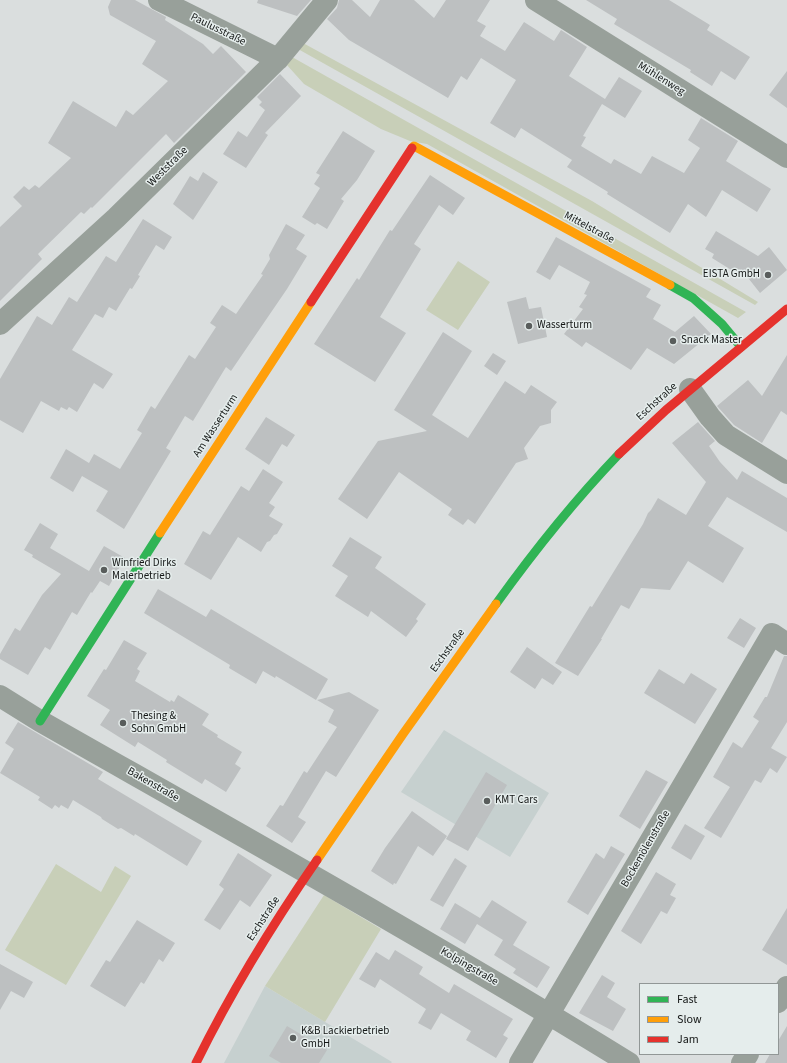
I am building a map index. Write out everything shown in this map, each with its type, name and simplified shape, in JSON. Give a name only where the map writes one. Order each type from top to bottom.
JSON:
[{"type":"street","name":"Paulusstraße","points":[[159,0],[278,59]]},
{"type":"street","name":"Weststraße","points":[[0,324],[116,218],[278,59],[327,0]]},
{"type":"street","name":"Mühlenweg","points":[[536,0],[787,157]]},
{"type":"street","name":"Mittelstraße","points":[[414,146],[693,298],[722,324],[741,347]]},
{"type":"street","name":"Am Wasserturm","points":[[40,721],[143,559],[414,146]]},
{"type":"street","name":"Eschstraße","points":[[196,1063],[230,997],[262,943],[413,720],[544,538],[597,477],[628,445],[690,389],[787,309]]},
{"type":"street","points":[[690,389],[710,417],[726,435],[787,473]]},
{"type":"street","name":"Bockemölenstraße","points":[[520,1063],[780,639]]},
{"type":"street","name":"Bakenstraße","points":[[0,696],[40,721],[308,874]]},
{"type":"street","name":"Kolpingstraße","points":[[308,874],[549,1014],[629,1063]]},
{"type":"street","points":[[779,1000],[787,986]]},
{"type":"shaded area","points":[[444,730],[549,793],[510,857],[401,792]]},
{"type":"shaded area","points":[[265,986],[392,1062],[224,1063]]},
{"type":"green space","points":[[303,43],[592,201],[758,302],[755,305],[298,49]]},
{"type":"green space","points":[[292,57],[746,312],[738,318],[427,144],[410,141],[381,129],[304,84],[286,64]]},
{"type":"green space","points":[[458,261],[490,282],[458,330],[426,310]]},
{"type":"green space","points":[[56,864],[101,892],[115,866],[131,876],[66,985],[5,950]]},
{"type":"green space","points":[[324,895],[381,929],[325,1022],[265,986]]},
{"type":"building","points":[[111,0],[135,0],[166,17],[165,20],[203,44],[213,54],[221,46],[246,72],[174,143],[166,134],[92,208],[91,207],[84,214],[81,212],[38,254],[42,259],[0,301],[0,227],[22,206],[13,197],[24,186],[29,190],[35,185],[39,188],[71,158],[48,143],[73,101],[116,127],[126,110],[133,115],[168,81],[142,64],[156,41],[110,15],[108,7]]},
{"type":"building","points":[[258,0],[311,0],[297,16],[257,3]]},
{"type":"building","points":[[339,0],[352,0],[370,17],[380,0],[414,0],[434,18],[446,0],[490,0],[477,21],[486,26],[480,36],[505,51],[524,22],[554,41],[561,30],[587,47],[569,76],[605,99],[619,77],[642,91],[625,118],[602,104],[583,136],[586,137],[581,146],[611,164],[614,159],[641,174],[652,156],[684,173],[700,148],[688,140],[701,118],[738,141],[726,161],[771,189],[757,212],[722,190],[706,217],[688,204],[670,233],[567,167],[572,160],[521,128],[515,138],[490,123],[516,80],[481,58],[467,80],[461,76],[448,98],[349,40],[327,19],[337,8]]},
{"type":"building","points":[[586,0],[669,0],[710,25],[707,30],[750,57],[735,80],[721,71],[712,86],[690,72],[691,70],[614,24],[617,19]]},
{"type":"building","points":[[787,71],[787,108],[769,95]]},
{"type":"building","points":[[280,74],[301,96],[265,133],[268,135],[246,168],[223,154],[238,131],[247,137],[265,110],[259,105],[262,102],[257,97]]},
{"type":"building","points":[[343,131],[375,151],[357,180],[341,199],[344,201],[327,229],[317,223],[315,225],[302,217],[320,188],[314,184],[320,175],[316,173]]},
{"type":"building","points":[[203,172],[218,182],[193,220],[173,204],[190,176],[198,181]]},
{"type":"building","points":[[430,175],[465,198],[453,215],[439,205],[414,244],[421,249],[380,317],[406,333],[375,382],[314,344],[357,278],[359,280],[390,230],[392,231]]},
{"type":"building","points":[[143,219],[172,237],[164,250],[156,245],[138,275],[140,276],[132,289],[130,288],[116,311],[109,307],[103,318],[95,314],[72,350],[113,374],[103,389],[94,383],[77,412],[69,407],[67,410],[61,407],[59,411],[41,401],[23,433],[0,420],[0,379],[37,316],[52,325],[69,297],[77,302],[106,256],[116,262]]},
{"type":"building","points":[[286,224],[305,235],[296,249],[307,256],[287,289],[231,371],[226,367],[193,421],[185,416],[166,448],[171,451],[124,529],[96,511],[108,491],[82,476],[73,492],[50,478],[66,449],[89,463],[94,454],[120,469],[142,433],[137,430],[151,406],[155,409],[189,355],[195,359],[216,327],[210,323],[222,305],[236,314],[263,275],[261,274],[270,259],[269,255]]},
{"type":"building","points":[[716,231],[758,256],[769,247],[787,270],[760,293],[745,274],[741,276],[712,258],[714,254],[705,249]]},
{"type":"building","points":[[556,237],[651,289],[646,297],[661,305],[653,319],[675,332],[694,316],[711,334],[674,364],[647,348],[631,370],[586,342],[582,347],[564,334],[583,309],[579,307],[587,295],[584,294],[590,282],[559,265],[550,280],[536,272]]},
{"type":"building","name":"Wasserturm","points":[[526,297],[529,309],[541,307],[547,337],[518,344],[507,302]]},
{"type":"building","points":[[443,332],[472,351],[432,415],[468,438],[505,381],[525,394],[531,385],[557,402],[551,410],[551,423],[540,426],[524,448],[528,459],[516,463],[475,524],[468,519],[463,525],[448,515],[452,509],[399,472],[367,519],[338,499],[378,441],[427,431],[394,410]]},
{"type":"building","points":[[493,353],[506,361],[497,375],[484,366]]},
{"type":"building","points":[[787,355],[787,415],[781,411],[762,443],[734,425],[717,406],[748,380],[762,396]]},
{"type":"building","points":[[266,417],[295,435],[287,447],[282,444],[269,465],[245,449]]},
{"type":"building","points":[[698,422],[715,441],[709,446],[720,462],[737,480],[742,471],[787,498],[787,532],[727,497],[708,526],[744,548],[723,583],[688,561],[670,590],[641,588],[629,609],[621,605],[602,639],[578,676],[555,663],[590,606],[592,607],[643,524],[648,513],[658,498],[686,515],[706,482],[672,443]]},
{"type":"building","points":[[263,469],[283,482],[269,503],[275,507],[269,516],[283,524],[277,534],[267,542],[261,552],[238,537],[211,580],[184,564],[203,531],[210,535],[241,486],[249,491]]},
{"type":"building","points":[[40,523],[58,534],[50,548],[89,571],[104,546],[125,558],[109,586],[100,581],[92,593],[91,592],[77,615],[72,612],[50,650],[45,647],[28,675],[0,659],[0,654],[15,628],[20,631],[42,595],[61,574],[32,557],[33,555],[24,550]]},
{"type":"building","points":[[350,537],[382,557],[375,568],[426,604],[416,619],[418,621],[406,637],[371,611],[368,617],[335,596],[348,576],[332,566]]},
{"type":"building","points":[[158,589],[206,617],[211,609],[328,679],[316,700],[276,676],[275,678],[263,671],[256,684],[229,668],[230,665],[144,613]]},
{"type":"building","points":[[740,618],[756,628],[744,648],[727,638]]},
{"type":"building","points":[[124,640],[147,653],[137,669],[140,671],[135,681],[170,702],[171,700],[174,702],[178,695],[209,714],[202,725],[218,735],[217,737],[242,752],[235,764],[241,768],[226,792],[205,779],[202,784],[166,762],[167,760],[138,742],[135,747],[100,725],[110,710],[87,696],[104,669],[106,670]]},
{"type":"building","points":[[527,647],[562,672],[553,685],[542,678],[535,689],[510,672]]},
{"type":"building","points":[[784,656],[787,656],[787,722],[771,748],[787,757],[777,773],[770,768],[761,783],[755,780],[721,838],[704,828],[730,787],[713,777],[733,742],[742,748],[759,721],[753,717],[765,697],[767,697]]},
{"type":"building","points":[[659,669],[684,684],[691,673],[717,689],[695,724],[644,693]]},
{"type":"building","points":[[349,692],[379,710],[336,777],[326,771],[298,817],[306,822],[292,843],[266,826],[280,805],[283,806],[304,771],[307,773],[337,727],[328,722],[334,710],[317,700]]},
{"type":"building","points":[[18,722],[103,772],[98,779],[202,841],[187,866],[135,834],[134,836],[121,828],[118,829],[73,800],[68,809],[61,805],[59,808],[55,805],[52,809],[38,800],[40,797],[0,773],[14,749],[5,743]]},
{"type":"building","points":[[646,770],[668,782],[640,829],[619,816]]},
{"type":"building","name":"KMT Cars","points":[[486,772],[507,785],[468,851],[446,839]]},
{"type":"building","points":[[412,811],[447,836],[433,856],[418,846],[396,884],[394,883],[393,885],[371,871],[385,848]]},
{"type":"building","points":[[685,824],[705,836],[691,860],[671,848]]},
{"type":"building","points":[[611,846],[625,854],[588,915],[567,902],[596,853],[604,859]]},
{"type":"building","points":[[238,853],[272,875],[250,907],[240,900],[220,930],[204,920],[224,889],[219,885]]},
{"type":"building","points":[[455,858],[467,866],[443,907],[430,900]]},
{"type":"building","points":[[656,872],[676,884],[670,895],[676,898],[667,914],[661,911],[641,944],[621,931]]},
{"type":"building","points":[[492,900],[527,922],[513,945],[550,967],[537,988],[513,973],[516,969],[494,955],[503,940],[477,924],[465,944],[440,929],[455,903],[480,918]]},
{"type":"building","points":[[787,908],[787,965],[762,950]]},
{"type":"building","points":[[137,920],[175,943],[163,962],[159,959],[144,984],[141,982],[125,1007],[90,986],[106,960],[110,962]]},
{"type":"building","points":[[395,950],[423,967],[419,974],[449,993],[454,984],[513,1019],[503,1035],[508,1038],[496,1058],[466,1040],[471,1031],[441,1013],[431,1030],[418,1023],[426,1009],[380,979],[375,988],[359,979],[376,952],[389,960]]},
{"type":"building","points":[[0,964],[33,982],[24,998],[11,991],[0,1010]]},
{"type":"building","points":[[602,975],[615,983],[607,997],[626,1009],[613,1031],[579,1013]]},
{"type":"building","name":"K&B Lackierbetrieb GmbH","points":[[287,1026],[327,1050],[319,1063],[281,1063],[269,1056]]},
{"type":"building","points":[[787,1026],[787,1063],[765,1063],[769,1055],[779,1055],[779,1039]]},
{"type":"traffic: fast","points":[[670,285],[693,298],[722,324],[741,347]]},
{"type":"traffic: fast","points":[[496,604],[555,527],[619,454]]},
{"type":"traffic: fast","points":[[40,721],[160,533]]},
{"type":"traffic: slow","points":[[412,148],[414,146],[670,285]]},
{"type":"traffic: slow","points":[[160,533],[311,302]]},
{"type":"traffic: slow","points":[[317,860],[403,734],[496,604]]},
{"type":"traffic: jam","points":[[311,302],[412,148]]},
{"type":"traffic: jam","points":[[619,454],[666,410],[787,309]]},
{"type":"traffic: jam","points":[[196,1063],[223,1010],[253,959],[317,860]]},
{"type":"place","name":"EISTA GmbH","points":[[768,275]]},
{"type":"place","name":"Wasserturm","points":[[529,326]]},
{"type":"place","name":"Snack Master","points":[[673,341]]},
{"type":"place","name":"Winfried Dirks Malerbetrieb","points":[[104,570]]},
{"type":"place","name":"Thesing & Sohn GmbH","points":[[123,723]]},
{"type":"place","name":"KMT Cars","points":[[487,801]]},
{"type":"place","name":"K&B Lackierbetrieb GmbH","points":[[293,1038]]}]
